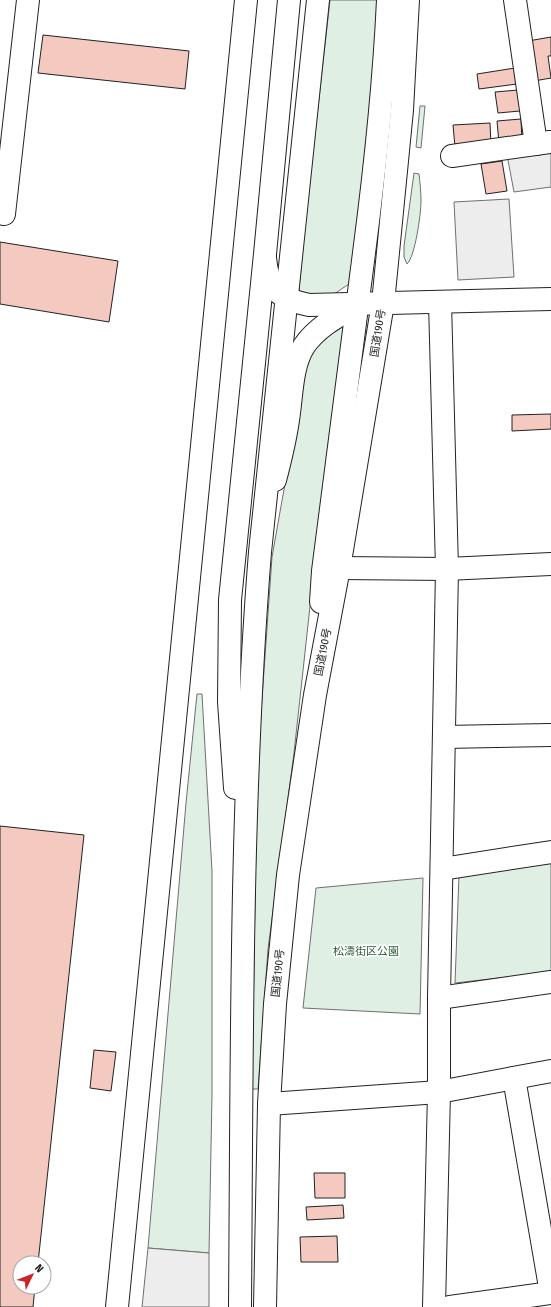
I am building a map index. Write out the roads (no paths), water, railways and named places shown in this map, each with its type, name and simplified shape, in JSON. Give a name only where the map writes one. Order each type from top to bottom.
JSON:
[{"type":"main road","points":[[0,213],[4,214],[28,0]]},
{"type":"main road","points":[[117,1307],[246,0]]},
{"type":"main road","points":[[244,881],[229,702],[230,614],[289,0]]},
{"type":"main road","points":[[240,1307],[244,881],[254,631],[260,552],[318,0]]},
{"type":"main road","points":[[315,695],[323,571],[376,160],[388,0]]},
{"type":"main road","name":"国道190号","points":[[265,1307],[269,1104],[275,1004],[288,875],[315,695],[339,568],[383,303],[402,110],[408,0]]},
{"type":"main road","points":[[452,156],[544,143],[515,0]]},
{"type":"main road","points":[[265,254],[266,270],[269,279],[279,293],[286,299],[309,305],[551,299]]},
{"type":"main road","points":[[434,1307],[439,1092],[439,998],[447,569],[440,302]]},
{"type":"main road","points":[[260,552],[288,422],[294,374],[298,359],[313,335],[324,325],[358,304]]},
{"type":"main road","points":[[339,568],[447,569],[551,564]]},
{"type":"main road","points":[[444,737],[551,735]]},
{"type":"main road","points":[[442,869],[551,852]]},
{"type":"main road","points":[[439,998],[551,982]]},
{"type":"main road","points":[[269,1104],[439,1092],[551,1071]]},
{"type":"main road","points":[[450,1307],[551,1293],[514,1078]]},
{"type":"park label","name":"松濤街区公園","points":[[366,951]]}]
